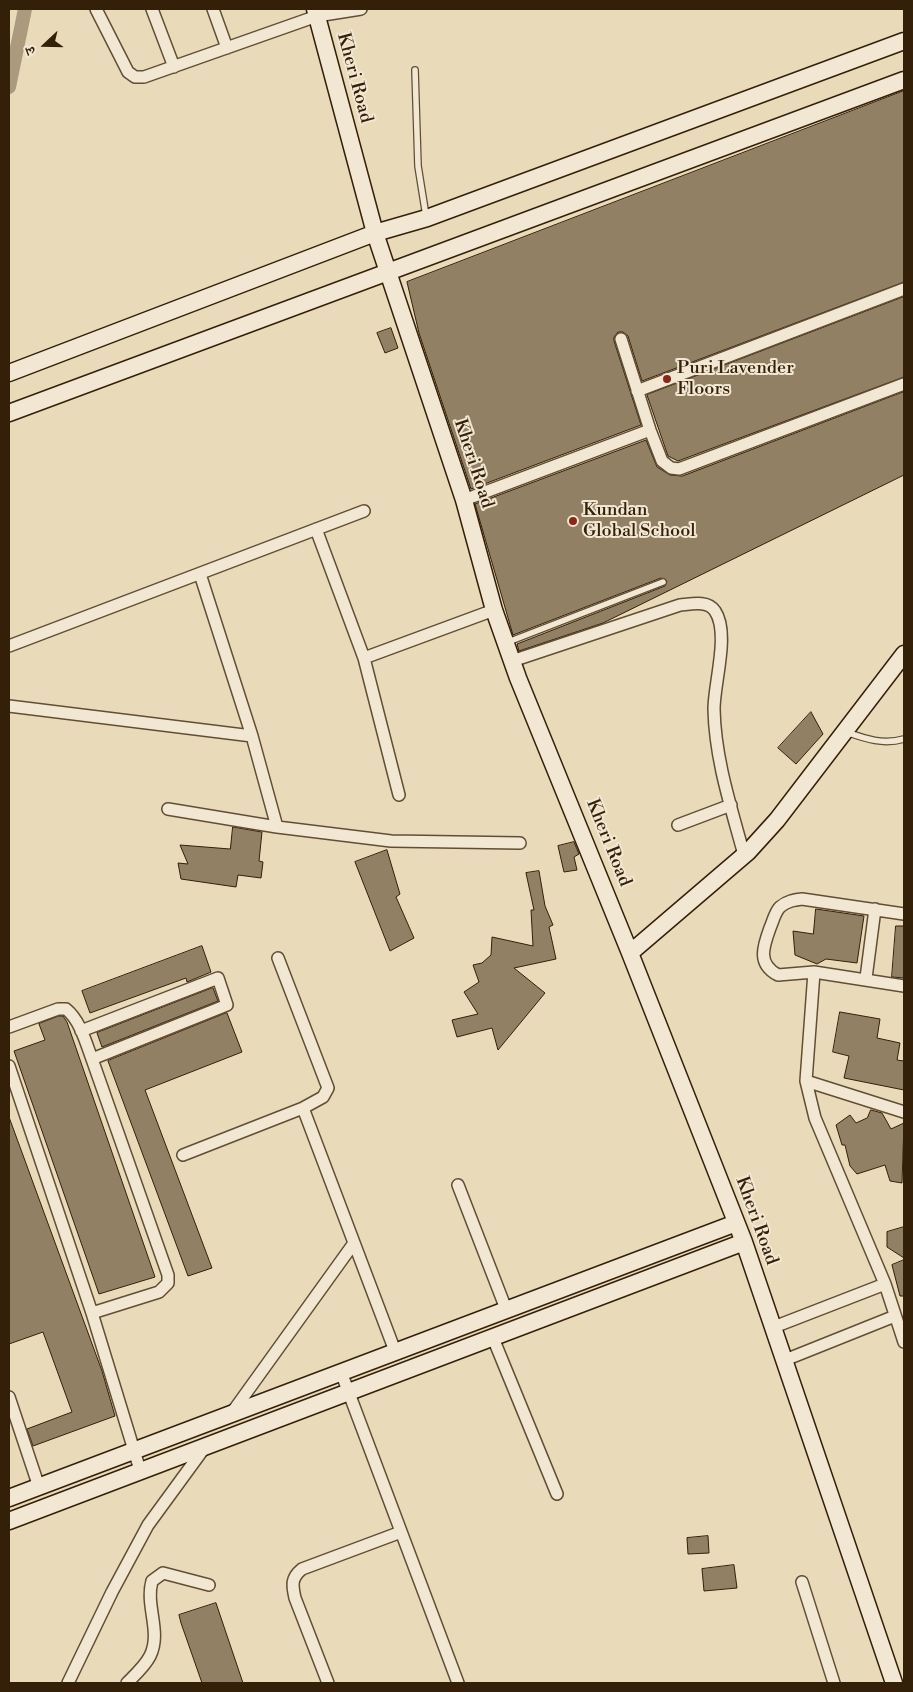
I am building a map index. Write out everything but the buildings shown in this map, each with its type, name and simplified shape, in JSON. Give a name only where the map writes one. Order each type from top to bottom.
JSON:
[{"type":"street","points":[[96,9],[128,72],[135,77],[144,77],[227,48],[316,12],[361,9]]},
{"type":"street","points":[[152,9],[174,67]]},
{"type":"street","points":[[214,9],[227,48]]},
{"type":"street","name":"Kheri Road","points":[[316,12],[375,233],[464,500],[494,610],[512,661],[744,1242],[894,1683]]},
{"type":"street","points":[[9,373],[375,233],[427,218],[904,41]]},
{"type":"street","points":[[9,413],[904,80]]},
{"type":"street","points":[[637,391],[904,289]]},
{"type":"street","points":[[621,339],[662,461],[671,468],[679,469],[904,384]]},
{"type":"street","points":[[464,500],[650,430]]},
{"type":"street","points":[[9,646],[364,511]]},
{"type":"street","points":[[316,529],[364,658],[400,795]]},
{"type":"street","points":[[200,574],[252,736],[277,827]]},
{"type":"street","points":[[512,661],[680,605],[708,604],[715,610],[720,630],[714,709],[718,750],[744,855]]},
{"type":"street","points":[[364,658],[494,610]]},
{"type":"street","points":[[630,953],[744,855],[777,820],[904,654]]},
{"type":"street","points":[[9,706],[252,736]]},
{"type":"street","points":[[678,825],[731,805]]},
{"type":"street","points":[[168,809],[277,827],[391,841],[520,843]]},
{"type":"street","points":[[904,914],[802,899],[786,902],[779,908],[763,950],[763,959],[766,966],[778,975],[814,972],[866,978],[904,986]]},
{"type":"street","points":[[866,978],[875,909]]},
{"type":"street","points":[[183,1155],[303,1108],[323,1097],[328,1088],[278,958]]},
{"type":"street","points":[[814,972],[806,1081],[815,1118],[885,1284],[904,1342]]},
{"type":"street","points":[[81,1031],[218,978],[227,1005],[92,1059]]},
{"type":"street","points":[[9,1027],[66,1009],[71,1013],[81,1031],[92,1059],[168,1275],[168,1283],[159,1292],[92,1313]]},
{"type":"street","points":[[9,1066],[92,1313],[140,1470]]},
{"type":"street","points":[[806,1081],[904,1112]]},
{"type":"street","points":[[303,1108],[395,1351]]},
{"type":"street","points":[[458,1185],[506,1309]]},
{"type":"street","points":[[9,1498],[736,1223]]},
{"type":"street","points":[[9,1521],[744,1242]]},
{"type":"street","points":[[230,1415],[354,1243]]},
{"type":"street","points":[[774,1327],[885,1284]]},
{"type":"street","points":[[785,1360],[895,1316]]},
{"type":"street","points":[[493,1338],[557,1494]]},
{"type":"street","points":[[341,1372],[458,1683]]},
{"type":"street","points":[[9,1397],[39,1487]]},
{"type":"street","points":[[68,1683],[112,1592],[148,1525],[205,1446]]},
{"type":"street","points":[[328,1683],[295,1598],[292,1586],[294,1576],[302,1569],[401,1532]]},
{"type":"street","points":[[127,1683],[150,1656],[154,1646],[155,1634],[150,1600],[152,1581],[163,1573],[210,1585]]},
{"type":"street","points":[[802,1582],[834,1683]]},
{"type":"lane","points":[[415,70],[418,166],[427,218]]},
{"type":"lane","points":[[506,643],[663,582]]},
{"type":"lane","points":[[846,732],[886,742],[904,738]]},
{"type":"waterway","points":[[9,87],[25,9]]},
{"type":"place","name":"Puri Lavender Floors","points":[[667,379]]},
{"type":"place","name":"Kundan Global School","points":[[573,521]]}]
